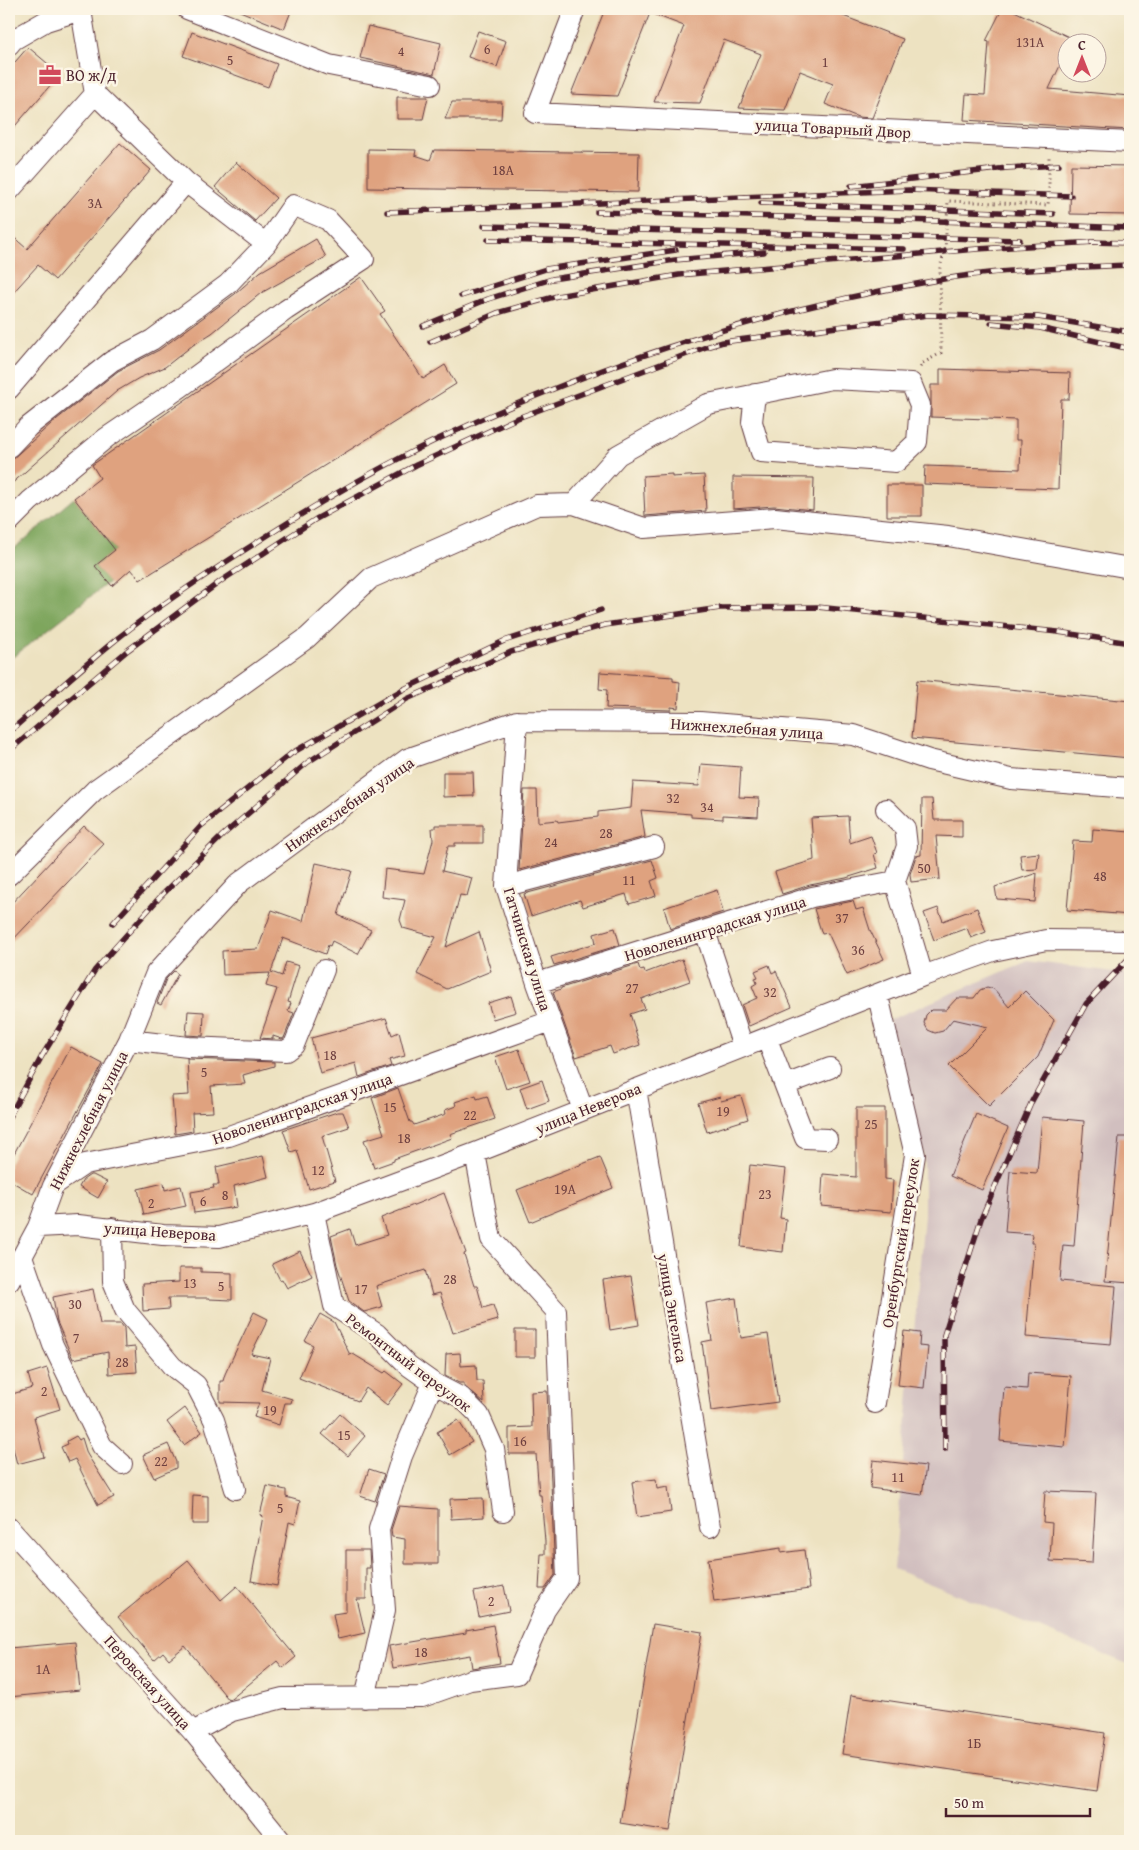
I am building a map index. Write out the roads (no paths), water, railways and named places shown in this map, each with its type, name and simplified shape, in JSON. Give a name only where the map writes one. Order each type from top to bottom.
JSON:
[{"type":"street","points":[[9,45],[13,40],[46,21],[81,9],[95,94],[186,182],[266,244]]},
{"type":"street","points":[[187,9],[329,65],[430,85]]},
{"type":"street","name":"улица Товарный Двор","points":[[575,9],[535,113],[1130,142]]},
{"type":"street","points":[[9,191],[95,94]]},
{"type":"street","points":[[9,389],[186,182]]},
{"type":"street","points":[[9,447],[28,427],[112,361],[152,340],[228,284],[266,244],[294,206],[328,220],[364,259],[286,310],[181,387],[106,438],[30,501],[9,522]]},
{"type":"street","points":[[574,504],[618,455],[708,404],[755,394],[832,379],[911,383],[920,405],[917,442],[896,462],[761,452],[752,422],[755,394]]},
{"type":"street","points":[[9,875],[95,790],[307,638],[371,578],[537,505],[574,504],[644,528],[776,518],[948,536],[1130,568]]},
{"type":"street","name":"Нижнехлебная улица","points":[[9,1281],[38,1226],[53,1186],[129,1040],[156,973],[239,883],[407,759],[517,721],[700,722],[854,735],[929,760],[1011,779],[1130,788]]},
{"type":"street","name":"Гатчинская улица","points":[[517,721],[506,886],[537,983],[583,1110]]},
{"type":"street","points":[[886,809],[905,828],[907,846],[895,881],[923,976]]},
{"type":"street","points":[[506,886],[654,847]]},
{"type":"street","name":"Новоленинградская улица","points":[[537,983],[812,897],[895,881]]},
{"type":"street","points":[[705,932],[744,1047]]},
{"type":"street","name":"улица Неверова","points":[[38,1226],[78,1225],[163,1235],[219,1237],[314,1213],[475,1153],[878,996],[923,976],[993,951],[1046,940],[1130,942]]},
{"type":"street","points":[[129,1040],[188,1047],[286,1051],[294,1045],[324,970]]},
{"type":"street","name":"Оренбургский переулок","points":[[875,1403],[915,1155],[878,996]]},
{"type":"street","name":"Новоленинградская улица","points":[[53,1186],[85,1164],[229,1136],[551,1021]]},
{"type":"street","points":[[767,1039],[805,1138],[827,1138]]},
{"type":"street","points":[[784,1085],[830,1068]]},
{"type":"street","name":"улица Энгельса","points":[[636,1089],[710,1527]]},
{"type":"street","points":[[193,1732],[232,1711],[283,1698],[422,1697],[470,1680],[517,1674],[545,1610],[567,1578],[556,1311],[491,1239],[475,1153]]},
{"type":"street","name":"Ремонтный переулок","points":[[314,1213],[334,1306],[377,1334],[409,1366],[462,1398],[479,1415],[494,1449],[503,1511]]},
{"type":"street","points":[[112,1228],[113,1281],[125,1310],[172,1366],[196,1386],[214,1420],[235,1488]]},
{"type":"street","points":[[22,1256],[57,1353],[102,1446],[122,1464]]},
{"type":"street","points":[[365,1698],[385,1610],[378,1529],[402,1456],[433,1382]]},
{"type":"street","name":"Перовская улица","points":[[9,1528],[193,1732],[282,1841]]},
{"type":"railway","points":[[851,186],[1007,168],[1059,165]]},
{"type":"railway","points":[[387,212],[909,190],[1071,196]]},
{"type":"railway","points":[[761,203],[1053,214]]},
{"type":"railway","points":[[597,212],[1130,228]]},
{"type":"railway","points":[[484,226],[1020,240]]},
{"type":"railway","points":[[488,240],[904,249]]},
{"type":"railway","points":[[1090,242],[1130,243]]},
{"type":"railway","points":[[430,342],[497,313],[557,296],[679,275],[977,249],[1096,242]]},
{"type":"railway","points":[[461,296],[546,269],[676,250]]},
{"type":"railway","points":[[423,326],[488,299],[552,279],[675,260],[764,252]]},
{"type":"railway","points":[[9,732],[118,638],[166,602],[217,568],[364,477],[494,413],[556,388],[681,343],[808,307],[873,292],[962,276],[1130,265]]},
{"type":"railway","points":[[9,751],[128,650],[221,581],[316,519],[416,465],[515,419],[706,347],[723,342],[928,315],[1038,317],[1130,332]]},
{"type":"railway","points":[[991,323],[1040,328],[1130,349]]},
{"type":"railway","points":[[9,1117],[42,1056],[95,970],[160,897],[223,835],[308,762],[407,699],[511,652],[605,625],[720,608],[817,607],[1058,632],[1130,643]]},
{"type":"railway","points":[[113,923],[201,826],[292,753],[402,690],[504,641],[601,610]]},
{"type":"railway","points":[[945,1449],[944,1335],[981,1219],[1032,1101],[1086,1004],[1130,957]]},
{"type":"place","name":"ВО ж/д","points":[[50,75]]}]
